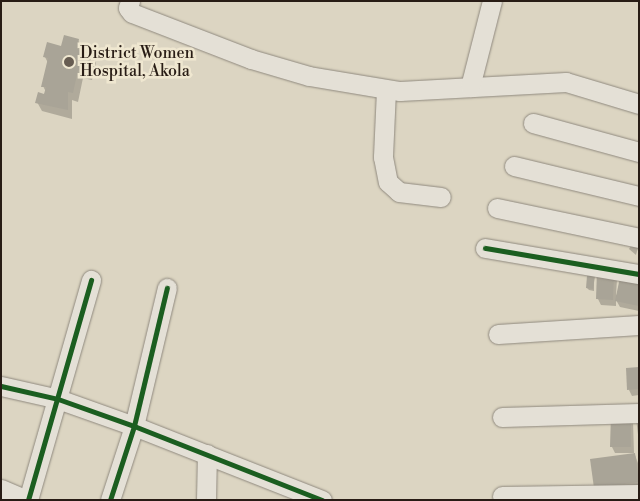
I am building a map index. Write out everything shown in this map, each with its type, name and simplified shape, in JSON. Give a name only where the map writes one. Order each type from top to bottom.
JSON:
[{"type":"street","points":[[130,1],[128,8],[132,13],[251,59],[309,76],[386,90],[566,82],[639,104]]},
{"type":"street","points":[[470,87],[492,1]]},
{"type":"street","points":[[386,90],[383,157],[388,182],[399,192],[441,197]]},
{"type":"street","points":[[532,123],[639,152]]},
{"type":"street","points":[[514,166],[639,196]]},
{"type":"street","points":[[496,208],[639,238]]},
{"type":"street","points":[[485,248],[639,274]]},
{"type":"street","points":[[1,488],[27,500],[58,399],[91,280]]},
{"type":"street","points":[[110,500],[134,426],[168,288]]},
{"type":"street","points":[[498,334],[639,326]]},
{"type":"street","points":[[1,386],[58,399],[185,445],[322,500]]},
{"type":"street","points":[[502,417],[639,413]]},
{"type":"street","points":[[206,500],[207,454]]},
{"type":"street","points":[[502,496],[639,494]]},
{"type":"building","points":[[64,35],[79,39],[77,49],[91,53],[87,72],[78,70],[73,93],[68,92],[68,110],[35,103],[38,92],[44,94],[46,87],[41,87],[48,58],[43,57],[47,42],[61,46]]},
{"type":"building","points":[[597,271],[614,271],[613,300],[596,299]]},
{"type":"building","points":[[621,273],[639,277],[639,306],[615,301]]},
{"type":"building","points":[[587,276],[595,276],[593,289],[586,288]]},
{"type":"building","points":[[639,367],[639,389],[627,390],[626,368]]},
{"type":"building","points":[[611,414],[631,414],[631,447],[610,447]]},
{"type":"building","points":[[635,453],[639,482],[594,488],[590,459]]},
{"type":"cycle path","points":[[485,248],[639,274]]},
{"type":"cycle path","points":[[28,500],[91,280]]},
{"type":"cycle path","points":[[110,500],[134,426],[167,288]]},
{"type":"cycle path","points":[[1,386],[58,399],[134,426],[322,500]]},
{"type":"place","name":"District Women Hospital, Akola","points":[[69,62]]}]
